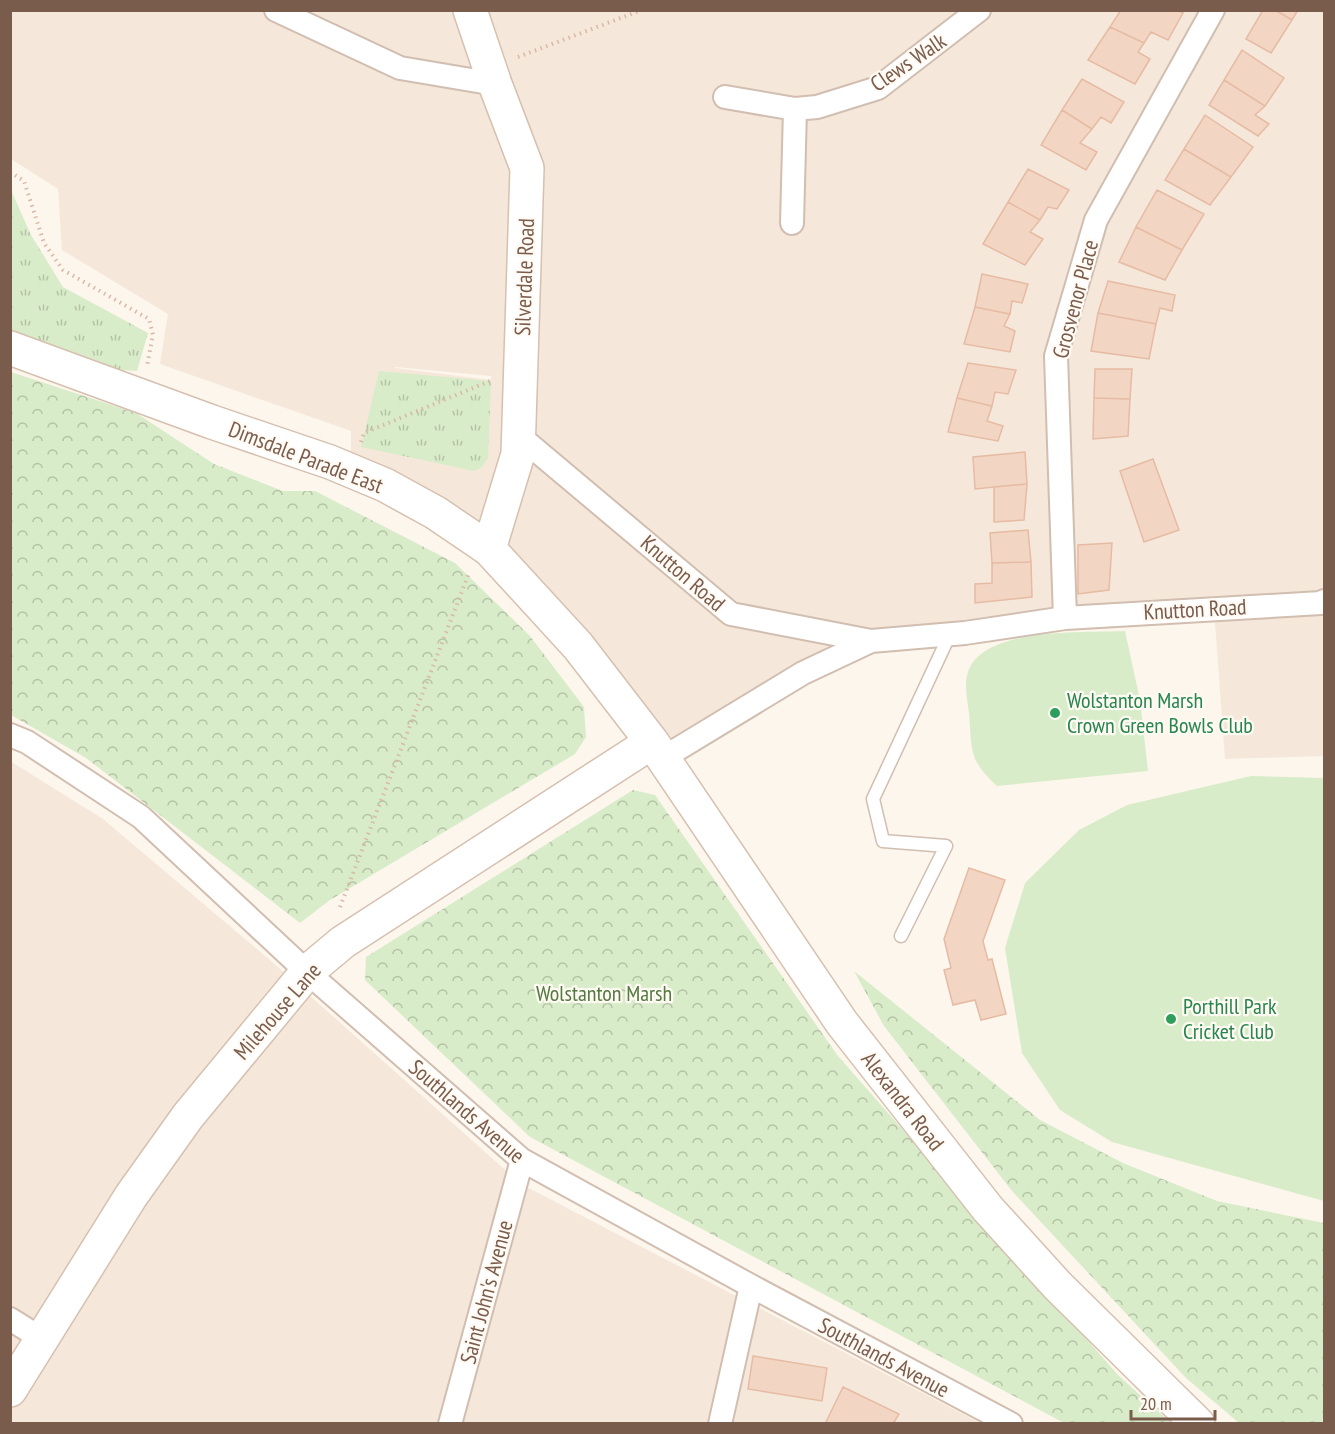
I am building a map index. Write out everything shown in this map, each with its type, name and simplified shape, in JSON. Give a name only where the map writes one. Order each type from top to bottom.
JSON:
[{"type":"main road","name":"Silverdale Road","points":[[470,10],[527,168],[518,454],[484,546]]},
{"type":"main road","name":"Dimsdale Parade East","points":[[10,348],[330,462],[385,485],[436,513],[484,546],[578,646],[668,747]]},
{"type":"main road","name":"Milehouse Lane","points":[[10,1390],[131,1196],[182,1125],[307,972],[342,942],[668,747]]},
{"type":"main road","name":"Alexandra Road","points":[[668,747],[842,1023],[988,1209],[1057,1285],[1198,1424]]},
{"type":"street","points":[[276,10],[400,68],[492,76]]},
{"type":"street","name":"Clews Walk","points":[[725,97],[795,109],[817,107],[878,88],[979,10]]},
{"type":"street","name":"Grosvenor Place","points":[[1065,618],[1056,356],[1096,220],[1213,10]]},
{"type":"street","points":[[792,223],[795,109]]},
{"type":"street","name":"Knutton Road","points":[[518,435],[731,615],[872,641],[958,633],[1065,618],[1324,601]]},
{"type":"street","points":[[668,747],[803,673],[872,641]]},
{"type":"street","name":"Southlands Avenue","points":[[10,735],[27,742],[141,817],[307,972],[522,1160],[751,1286],[1011,1424]]},
{"type":"street","name":"Saint John's Avenue","points":[[450,1424],[522,1160]]},
{"type":"street","points":[[720,1424],[751,1286]]},
{"type":"street","points":[[10,1319],[42,1338]]},
{"type":"lane","points":[[901,936],[946,846],[883,842],[873,799],[958,633]]},
{"type":"path","points":[[492,76],[642,10]]},
{"type":"path","points":[[10,172],[24,181],[44,243],[63,270],[148,319],[153,335],[142,396]]},
{"type":"path","points":[[351,471],[364,433],[491,381],[520,381]]},
{"type":"path","points":[[336,917],[484,546]]},
{"type":"shaded area","points":[[10,11],[1324,11],[1324,756],[1225,759],[1214,609],[871,641],[663,758],[480,543],[351,471],[351,431],[160,364],[168,314],[62,250],[58,189],[11,159]],"holes":[[[395,367],[491,376],[491,380]]]},
{"type":"shaded area","points":[[10,761],[103,819],[271,961],[521,1184],[980,1423],[11,1423]]},
{"type":"green space","points":[[10,188],[31,235],[63,287],[148,333],[137,371],[121,370],[11,331]]},
{"type":"green space","points":[[379,371],[491,381],[488,458],[482,467],[474,471],[361,447]]},
{"type":"green space","points":[[11,372],[136,413],[214,464],[283,491],[315,491],[455,563],[530,636],[584,707],[586,737],[575,754],[330,900],[300,923],[86,758],[11,715]]},
{"type":"green space","name":"Wolstanton Marsh Crown Green Bowls Club","points":[[1125,631],[1140,700],[1148,771],[997,786],[981,768],[973,753],[966,690],[970,667],[981,654],[997,645],[1018,639],[1064,633]]},
{"type":"green space","name":"Porthill Park Cricket Club","points":[[1251,776],[1324,778],[1324,1201],[1112,1142],[1060,1110],[1022,1053],[1005,948],[1025,883],[1079,830],[1127,805]]},
{"type":"green space","name":"Wolstanton Marsh","points":[[633,790],[655,795],[838,1056],[1118,1375],[1171,1423],[1064,1423],[530,1137],[365,980],[366,957]]},
{"type":"green space","points":[[854,971],[1040,1120],[1123,1163],[1217,1201],[1324,1223],[1324,1423],[1239,1423],[1186,1378],[1012,1191],[884,1026]]},
{"type":"building","points":[[1121,10],[1177,10],[1183,13],[1168,40],[1151,32],[1144,43],[1110,27]]},
{"type":"building","points":[[1263,10],[1275,10],[1292,20],[1271,53],[1246,39]]},
{"type":"building","points":[[1275,10],[1298,10],[1292,20]]},
{"type":"building","points":[[1110,27],[1144,43],[1138,52],[1150,59],[1135,84],[1088,60]]},
{"type":"building","points":[[1242,50],[1284,78],[1265,106],[1224,80]]},
{"type":"building","points":[[1082,79],[1124,102],[1111,123],[1101,117],[1092,129],[1062,110]]},
{"type":"building","points":[[1224,80],[1265,106],[1255,115],[1269,124],[1258,136],[1209,105]]},
{"type":"building","points":[[1062,110],[1092,129],[1080,143],[1097,152],[1086,170],[1041,145]]},
{"type":"building","points":[[1205,115],[1253,147],[1231,177],[1184,149]]},
{"type":"building","points":[[1184,149],[1231,177],[1210,205],[1165,180]]},
{"type":"building","points":[[1028,169],[1069,190],[1057,209],[1048,207],[1040,220],[1008,202]]},
{"type":"building","points":[[1157,190],[1204,214],[1182,250],[1136,227]]},
{"type":"building","points":[[1008,202],[1040,220],[1030,232],[1043,239],[1025,265],[983,244]]},
{"type":"building","points":[[1136,227],[1182,250],[1165,280],[1119,262]]},
{"type":"building","points":[[982,274],[1028,284],[1022,303],[1012,301],[1010,314],[975,307]]},
{"type":"building","points":[[1108,281],[1175,295],[1172,311],[1160,308],[1156,324],[1098,313]]},
{"type":"building","points":[[975,307],[1010,314],[1004,326],[1015,331],[1010,352],[964,344]]},
{"type":"building","points":[[1098,313],[1156,324],[1149,359],[1091,351]]},
{"type":"building","points":[[968,363],[1016,370],[1008,394],[995,392],[992,406],[957,398]]},
{"type":"building","points":[[1095,369],[1132,369],[1130,399],[1094,398]]},
{"type":"building","points":[[957,398],[992,406],[987,421],[1003,426],[998,441],[948,432]]},
{"type":"building","points":[[1094,398],[1130,399],[1128,436],[1093,439]]},
{"type":"building","points":[[1025,452],[1027,484],[975,489],[973,457]]},
{"type":"building","points":[[1153,459],[1179,530],[1144,542],[1120,471]]},
{"type":"building","points":[[1027,484],[1024,520],[994,522],[994,487]]},
{"type":"building","points":[[1028,530],[1031,562],[992,563],[990,533]]},
{"type":"building","points":[[1112,543],[1109,590],[1078,594],[1078,545]]},
{"type":"building","points":[[1031,562],[1032,597],[975,603],[975,584],[992,583],[992,563]]},
{"type":"building","points":[[969,868],[1005,880],[983,941],[988,960],[992,959],[1006,1014],[981,1020],[975,1000],[953,1005],[944,970],[951,968],[944,939]]},
{"type":"building","points":[[753,1356],[827,1368],[822,1401],[748,1389]]},
{"type":"building","points":[[843,1387],[899,1414],[893,1424],[825,1424]]},
{"type":"place","name":"Wolstanton Marsh Crown Green Bowls Club","points":[[1055,713]]},
{"type":"place","name":"Porthill Park Cricket Club","points":[[1171,1019]]}]
